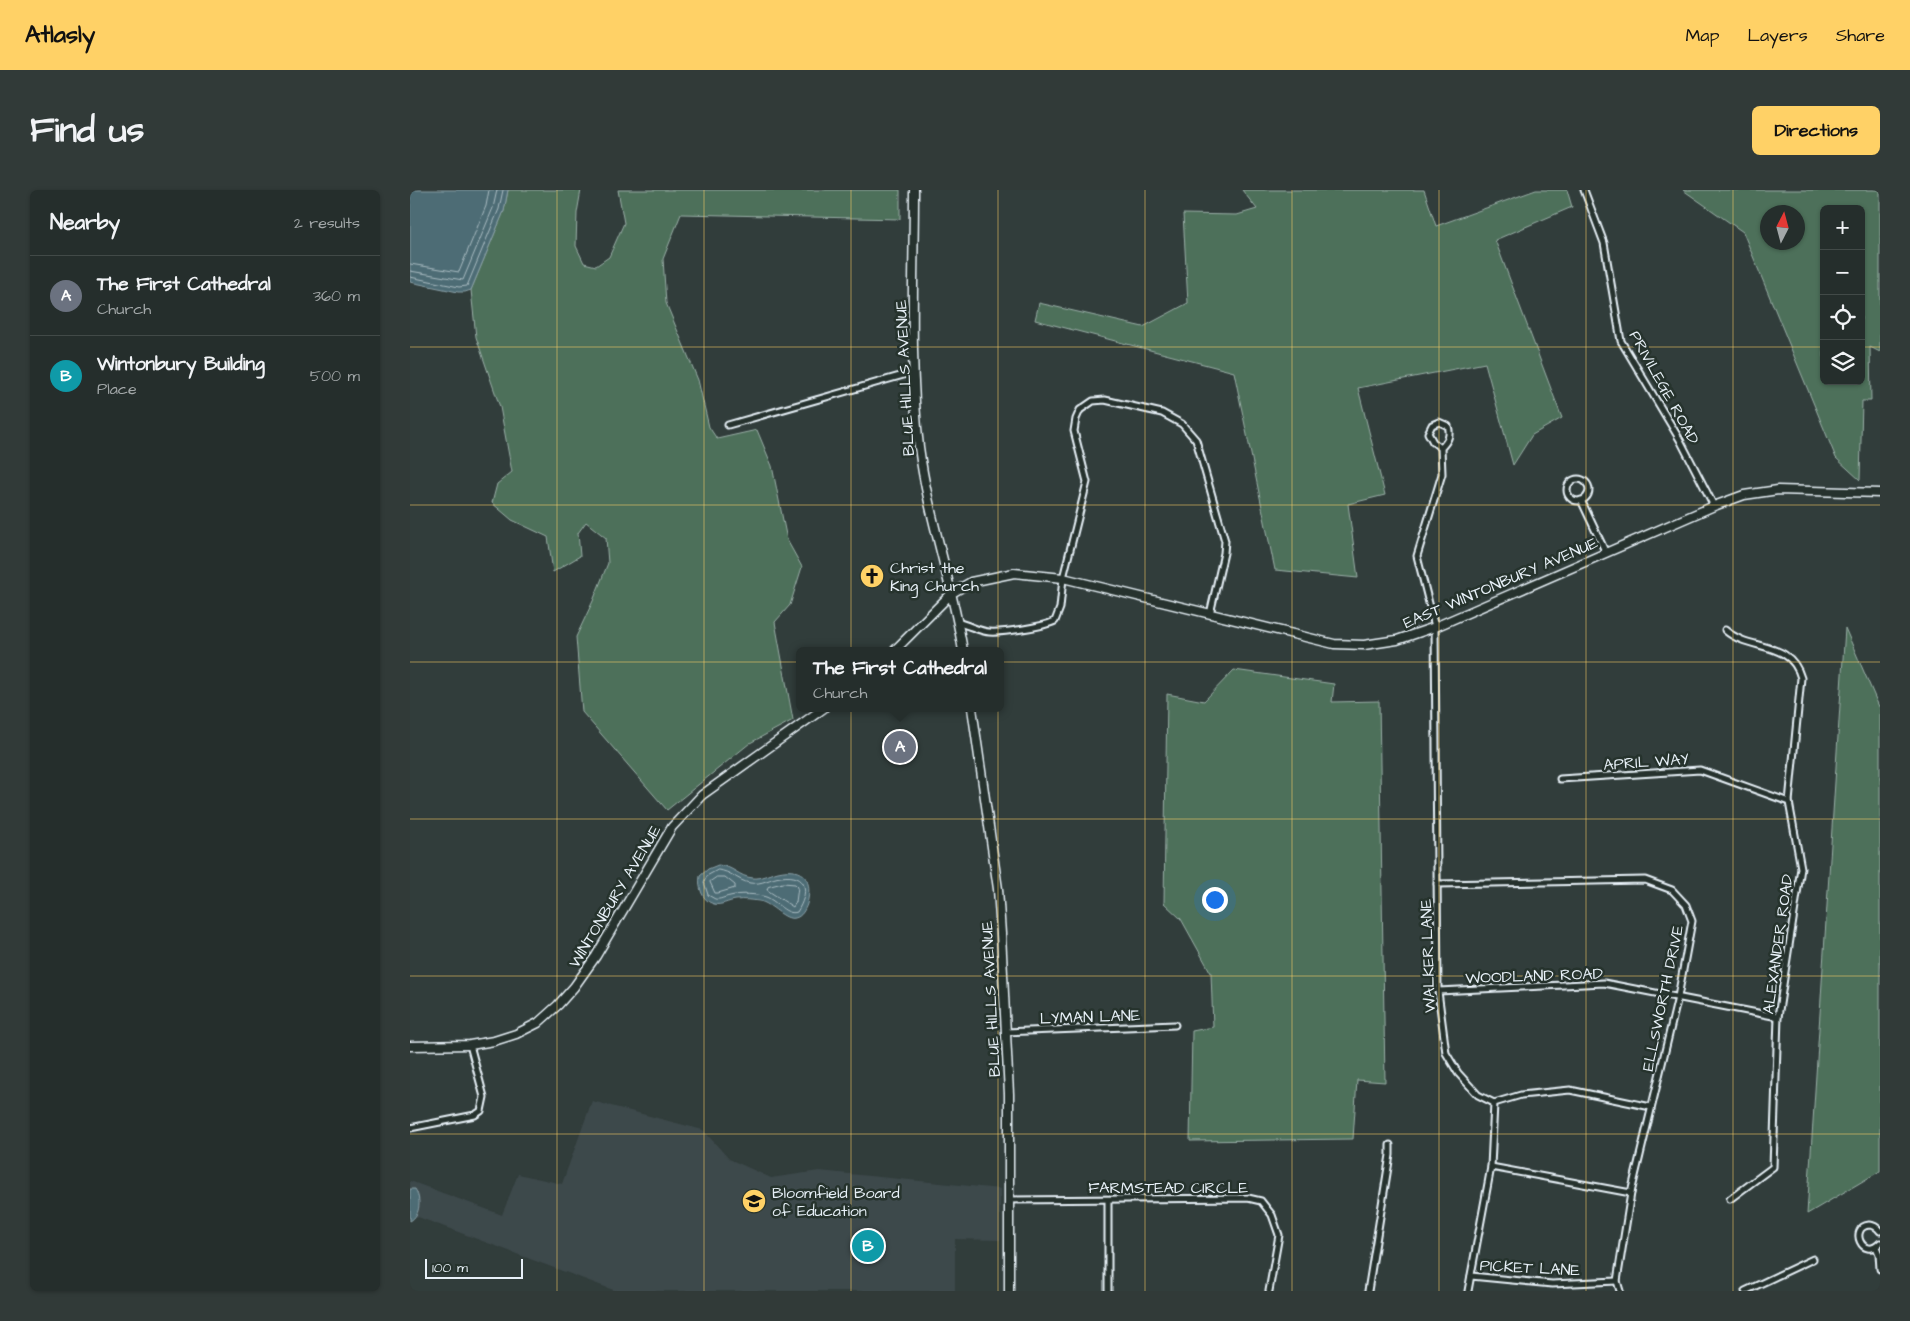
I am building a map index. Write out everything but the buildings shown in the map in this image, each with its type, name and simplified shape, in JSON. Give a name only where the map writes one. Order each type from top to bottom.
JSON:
[{"type":"main road","name":"BLUE HILLS AVENUE","points":[[914,190],[914,372],[917,424],[923,469],[952,593],[962,647]]},
{"type":"main road","name":"EAST WINTONBURY AVENUE","points":[[952,593],[971,582],[1003,574],[1014,573],[1063,578],[1334,644],[1364,645],[1397,640],[1435,627],[1714,506],[1744,495],[1778,490],[1880,493]]},
{"type":"main road","points":[[898,647],[952,593]]},
{"type":"main road","name":"WINTONBURY AVENUE","points":[[410,1046],[470,1046],[516,1034],[538,1022],[574,988],[596,956],[672,827],[702,795],[818,712]]},
{"type":"main road","name":"BLUE HILLS AVENUE","points":[[973,712],[998,889],[1009,1094],[1009,1291]]},
{"type":"street","name":"PRIVILEGE ROAD","points":[[1584,190],[1604,243],[1621,340],[1680,440],[1714,506]]},
{"type":"street","points":[[728,425],[914,372]]},
{"type":"street","points":[[958,623],[988,632],[1055,621],[1058,614],[1063,578],[1087,480],[1074,431],[1079,412],[1089,402],[1105,400],[1172,417],[1186,427],[1196,440],[1224,533],[1225,548],[1210,614]]},
{"type":"street","points":[[1440,422],[1448,426],[1450,432],[1447,442],[1441,448],[1433,442],[1428,433],[1432,425],[1440,422]]},
{"type":"street","name":"WALKER LANE","points":[[1441,448],[1442,474],[1416,556],[1435,627],[1438,990],[1446,1052],[1458,1073],[1478,1095],[1494,1103]]},
{"type":"street","points":[[1574,479],[1584,481],[1588,486],[1586,496],[1581,500],[1574,500],[1567,493],[1567,486],[1574,479]]},
{"type":"street","points":[[1581,500],[1606,553]]},
{"type":"street","name":"ALEXANDER ROAD","points":[[1725,630],[1733,637],[1772,648],[1782,653],[1792,660],[1798,668],[1801,678],[1789,802],[1801,868],[1778,1017],[1773,1167],[1730,1199]]},
{"type":"street","name":"APRIL WAY","points":[[1560,778],[1700,770],[1789,802]]},
{"type":"street","name":"ELLSWORTH DRIVE","points":[[1437,884],[1646,880],[1672,890],[1686,905],[1692,921],[1678,997],[1631,1193],[1617,1281],[1620,1291]]},
{"type":"street","name":"WOODLAND ROAD","points":[[1438,990],[1604,983],[1778,1017]]},
{"type":"street","name":"LYMAN LANE","points":[[1006,1032],[1175,1025]]},
{"type":"street","points":[[410,1128],[475,1114],[481,1111],[484,1098],[470,1046]]},
{"type":"street","points":[[1468,1291],[1491,1166],[1494,1103],[1521,1095],[1570,1090],[1651,1106]]},
{"type":"street","points":[[1368,1291],[1390,1145]]},
{"type":"street","points":[[1491,1166],[1631,1193]]},
{"type":"street","name":"FARMSTEAD CIRCLE","points":[[1009,1200],[1248,1198],[1261,1201],[1272,1215],[1279,1235],[1270,1291]]},
{"type":"street","points":[[1108,1200],[1108,1291]]},
{"type":"street","points":[[1880,1231],[1876,1226],[1868,1225],[1860,1232],[1859,1240],[1863,1246],[1870,1248],[1878,1245],[1880,1268]]},
{"type":"street","points":[[1745,1291],[1813,1260]]},
{"type":"street","name":"PICKET LANE","points":[[1471,1276],[1552,1284],[1617,1281]]},
{"type":"shaded area","name":"Bloomfield Board of Education","points":[[592,1101],[703,1130],[729,1159],[771,1178],[819,1171],[1000,1189],[1000,1240],[955,1239],[955,1291],[616,1291],[410,1214],[410,1181],[502,1215],[518,1174],[562,1184]]},
{"type":"green space","points":[[508,190],[581,190],[577,213],[576,246],[584,263],[596,266],[609,257],[624,223],[618,190],[900,190],[900,219],[681,214],[663,259],[666,303],[698,380],[709,427],[717,439],[757,430],[772,466],[787,540],[802,567],[790,605],[775,622],[793,720],[750,743],[667,810],[582,712],[576,637],[608,563],[606,538],[586,522],[578,533],[580,556],[553,572],[548,537],[512,520],[492,503],[497,484],[512,472],[500,407],[476,337],[471,290],[504,211]]},
{"type":"green space","points":[[1242,190],[1424,190],[1436,226],[1536,190],[1567,190],[1572,207],[1495,240],[1562,418],[1532,435],[1513,465],[1485,363],[1358,388],[1385,495],[1348,504],[1358,578],[1275,570],[1234,372],[1035,320],[1039,303],[1143,327],[1188,303],[1183,214],[1237,215],[1257,209]]},
{"type":"green space","points":[[1683,190],[1880,190],[1880,352],[1870,347],[1871,401],[1862,401],[1860,480],[1836,458],[1743,232]]},
{"type":"green space","points":[[1845,628],[1880,709],[1880,1171],[1807,1214]]},
{"type":"green space","points":[[1234,670],[1334,684],[1332,702],[1379,701],[1385,1082],[1357,1080],[1353,1139],[1190,1141],[1192,1031],[1213,1027],[1211,973],[1181,919],[1164,903],[1167,694],[1204,701]]},
{"type":"water","points":[[410,190],[508,190],[504,211],[471,290],[458,292],[410,282]]},
{"type":"water","points":[[718,865],[728,867],[744,876],[753,878],[787,871],[801,873],[808,882],[809,888],[805,909],[799,916],[791,918],[764,902],[739,900],[717,904],[706,900],[700,885],[700,876],[708,869]]},
{"type":"water","points":[[410,1189],[415,1189],[419,1206],[416,1215],[410,1221]]},
{"type":"place","name":"Christ the King Church","points":[[872,576]]},
{"type":"place","name":"The First Cathedral","points":[[900,747]]},
{"type":"place","name":"Bloomfield Board of Education","points":[[754,1201]]},
{"type":"place","name":"Wintonbury Building","points":[[868,1246]]}]
